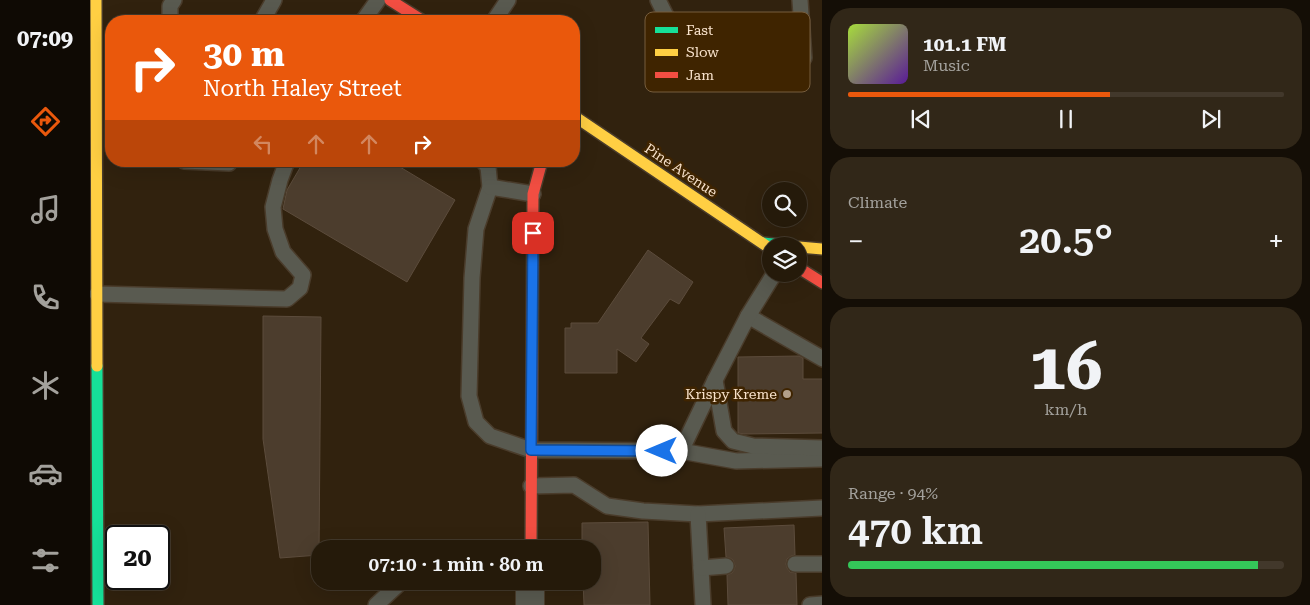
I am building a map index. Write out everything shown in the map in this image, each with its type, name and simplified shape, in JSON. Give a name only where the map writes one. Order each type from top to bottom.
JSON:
[{"type":"street","points":[[96,0],[104,136],[97,294],[98,605]]},
{"type":"street","points":[[390,0],[414,15]]},
{"type":"street","name":"Pine Avenue","points":[[580,120],[762,243]]},
{"type":"street","points":[[531,540],[533,194],[540,167]]},
{"type":"street","points":[[807,248],[822,249]]},
{"type":"street","points":[[807,273],[822,283]]},
{"type":"street","points":[[530,590],[530,605]]},
{"type":"lane","points":[[265,15],[274,0]]},
{"type":"lane","points":[[367,15],[378,0]]},
{"type":"lane","points":[[498,15],[508,0]]},
{"type":"lane","points":[[658,0],[664,12]]},
{"type":"lane","points":[[97,294],[287,299],[300,288],[303,275],[282,252],[274,229],[273,207],[285,167]]},
{"type":"lane","points":[[488,167],[490,187],[476,228],[472,278],[469,396],[476,422],[490,436],[531,450],[681,451],[736,461],[822,459]]},
{"type":"lane","points":[[490,187],[533,194]]},
{"type":"lane","points":[[681,451],[748,316],[769,282]]},
{"type":"lane","points":[[748,316],[822,359]]},
{"type":"lane","points":[[715,380],[724,432],[733,441],[754,446],[822,448]]},
{"type":"lane","points":[[531,486],[574,485],[607,506],[643,511],[698,514],[822,508]]},
{"type":"lane","points":[[698,514],[703,605]]},
{"type":"lane","points":[[796,564],[822,564]]},
{"type":"lane","points":[[701,568],[726,566]]},
{"type":"lane","points":[[376,605],[392,590]]},
{"type":"lane","points":[[810,605],[822,604]]},
{"type":"building","points":[[300,167],[400,167],[455,200],[407,282],[283,209],[287,190]]},
{"type":"building","points":[[648,250],[693,282],[679,304],[670,299],[641,338],[649,344],[636,362],[617,349],[617,373],[565,373],[565,328],[571,328],[571,323],[598,323]]},
{"type":"building","points":[[263,316],[321,317],[319,540],[311,540],[311,556],[280,558],[263,439]]},
{"type":"building","points":[[799,356],[803,358],[803,379],[822,379],[822,433],[738,433],[738,357]]},
{"type":"building","points":[[648,522],[650,605],[584,605],[583,590],[601,590],[601,540],[582,540],[582,523]]},
{"type":"building","points":[[794,525],[795,555],[787,559],[786,564],[790,572],[796,573],[797,605],[728,605],[727,575],[732,573],[735,566],[733,560],[726,557],[724,528]]},
{"type":"traffic: fast","points":[[97,366],[98,605]]},
{"type":"traffic: slow","points":[[96,0],[97,366]]},
{"type":"traffic: slow","points":[[580,120],[762,243]]},
{"type":"traffic: slow","points":[[807,248],[822,249]]},
{"type":"traffic: jam","points":[[390,0],[414,15]]},
{"type":"traffic: jam","points":[[531,540],[533,194],[540,167]]},
{"type":"traffic: jam","points":[[807,273],[822,282]]},
{"type":"place","name":"Krispy Kreme","points":[[787,394]]},
{"type":"route","points":[[533,233],[531,450],[662,451]]}]
